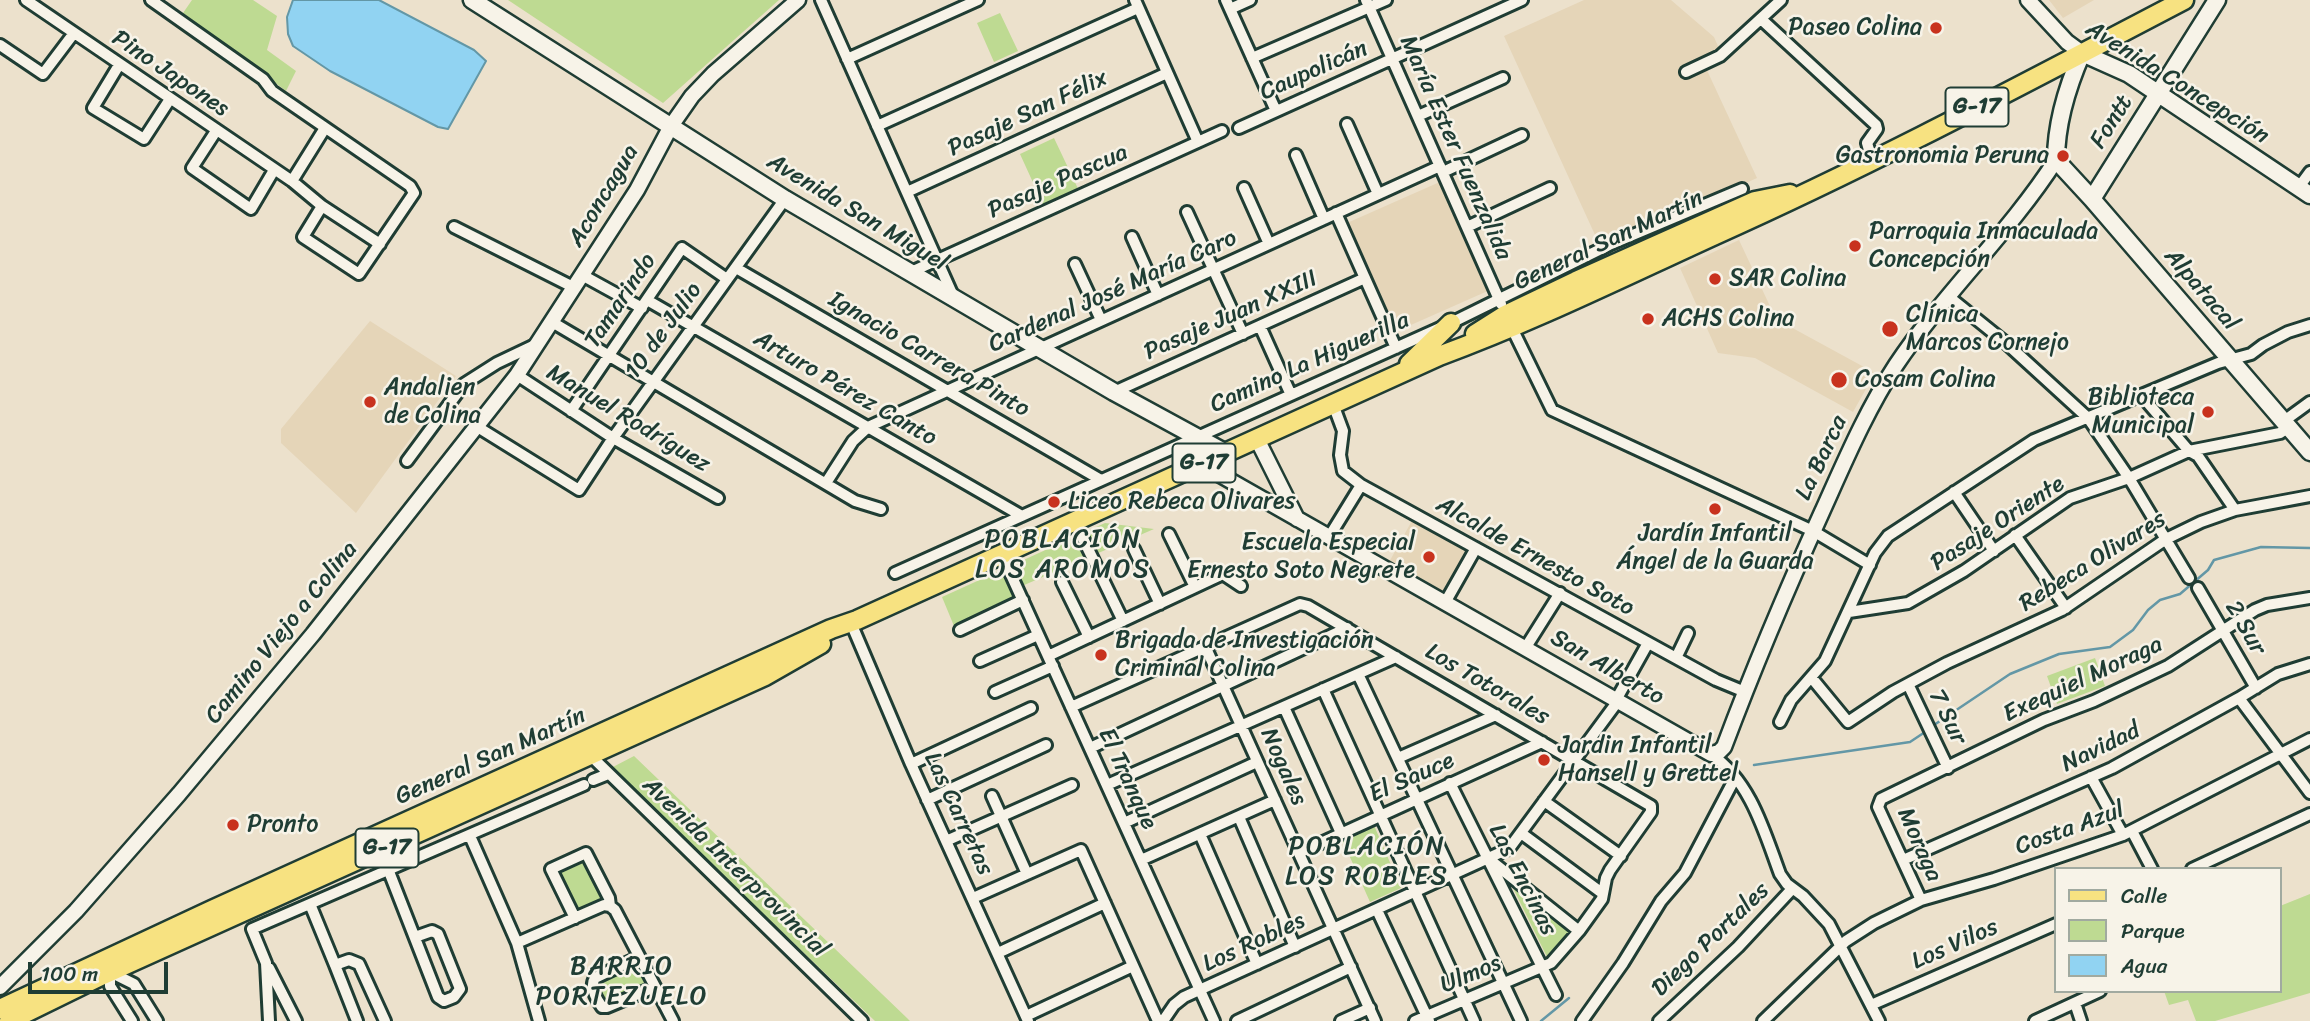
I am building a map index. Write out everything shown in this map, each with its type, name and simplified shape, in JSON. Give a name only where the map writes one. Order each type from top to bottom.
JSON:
[{"type":"main road","name":"Avenida San Miguel","points":[[472,0],[785,199],[1114,392],[1226,453]]},
{"type":"main road","name":"General San Martín","points":[[0,1009],[107,967],[585,750],[765,676],[834,636],[850,623],[1438,356],[1506,315],[1710,221],[1755,201],[1809,190],[2184,0]]},
{"type":"main road","name":"Fontt","points":[[2092,199],[2217,0]]},
{"type":"main road","name":"Avenida Concepción","points":[[2082,53],[2129,74],[2304,191]]},
{"type":"main road","name":"La Barca","points":[[2056,160],[2056,141],[2082,53]]},
{"type":"main road","name":"Alpatacal","points":[[2056,160],[2310,452]]},
{"type":"main road","points":[[1397,375],[1451,323]]},
{"type":"main road","name":"General San Martín","points":[[9,1021],[107,967]]},
{"type":"street","name":"Pino Japones","points":[[26,0],[380,244]]},
{"type":"street","points":[[151,0],[263,79],[272,91],[410,186],[414,193],[359,274],[303,237],[322,206]]},
{"type":"street","name":"Aconcagua","points":[[578,281],[637,190],[671,126],[692,96],[713,74],[798,0]]},
{"type":"street","points":[[821,0],[954,298]]},
{"type":"street","points":[[847,59],[978,0]]},
{"type":"street","points":[[1250,0],[1228,5],[1276,111]]},
{"type":"street","points":[[1252,58],[1367,4],[1385,0]]},
{"type":"street","name":"Caupolicán","points":[[1239,128],[1522,0]]},
{"type":"street","points":[[1686,72],[1720,57],[1781,0]]},
{"type":"street","name":"Avenida Concepción","points":[[2028,0],[2067,42],[2082,53]]},
{"type":"street","points":[[877,126],[1136,4],[1198,142]]},
{"type":"street","name":"María Ester Fuenzalida","points":[[1367,4],[1506,315],[1552,410],[1813,531],[1870,565]]},
{"type":"street","points":[[1761,19],[1876,125],[1877,129],[1867,143],[1872,160]]},
{"type":"street","points":[[0,45],[43,74],[74,33]]},
{"type":"street","points":[[119,65],[93,108],[144,139],[170,99]]},
{"type":"street","name":"Pasaje San Félix","points":[[907,192],[1167,73]]},
{"type":"street","points":[[1418,116],[1503,78]]},
{"type":"street","points":[[1347,124],[1378,194]]},
{"type":"street","points":[[292,181],[325,128]]},
{"type":"street","points":[[216,131],[192,168],[220,190],[251,209],[274,170]]},
{"type":"street","name":"Pasaje Pascua","points":[[911,272],[1222,131]]},
{"type":"street","name":"Cardenal José María Caro","points":[[826,484],[853,441],[868,427],[1378,194],[1522,135]]},
{"type":"street","points":[[1296,155],[1324,219]]},
{"type":"street","name":"La Barca","points":[[1711,754],[1724,747],[1788,586],[1851,446],[1876,399],[1911,344],[2025,204],[2056,160]]},
{"type":"street","points":[[2304,191],[2310,172]]},
{"type":"street","points":[[1244,188],[1269,244]]},
{"type":"street","points":[[1467,227],[1550,188]]},
{"type":"street","points":[[1710,221],[1742,189]]},
{"type":"street","name":"10 de Julio","points":[[476,426],[579,490],[612,438],[785,199]]},
{"type":"street","points":[[1187,212],[1243,334]]},
{"type":"street","points":[[1336,214],[1396,348]]},
{"type":"street","name":"Arturo Pérez Canto","points":[[454,227],[578,281],[644,304],[694,326],[1022,516]]},
{"type":"street","points":[[1132,237],[1158,295]]},
{"type":"street","name":"Tamarindo","points":[[571,411],[682,248],[727,279]]},
{"type":"street","points":[[1075,264],[1101,320]]},
{"type":"street","name":"Ignacio Carrera Pinto","points":[[736,268],[1101,480]]},
{"type":"street","name":"Pasaje Juan XXIII","points":[[1114,392],[1365,278]]},
{"type":"street","name":"Camino Viejo a Colina","points":[[0,986],[76,911],[313,634],[516,375],[578,281]]},
{"type":"street","points":[[1949,297],[2006,343],[2088,418],[2129,478],[2189,578]]},
{"type":"street","name":"Camino La Higuerilla","points":[[895,573],[1451,323],[1506,315]]},
{"type":"street","points":[[552,322],[855,501],[881,509]]},
{"type":"street","points":[[1780,722],[1791,700],[1825,661],[1875,553],[1888,536],[2034,440],[2218,363],[2251,354],[2288,332],[2310,325]]},
{"type":"street","points":[[1260,326],[1291,395]]},
{"type":"street","points":[[407,461],[464,384],[497,363],[537,344]]},
{"type":"street","name":"Manuel Rodríguez","points":[[516,375],[612,438],[718,498]]},
{"type":"street","points":[[2142,396],[2189,452],[2199,456],[2235,510]]},
{"type":"street","name":"Pasaje Oriente","points":[[1849,612],[1908,603],[1994,551],[2070,498],[2129,478],[2189,452],[2280,433],[2310,402]]},
{"type":"street","points":[[1329,537],[1362,485],[1343,471],[1340,455],[1343,431],[1333,404]]},
{"type":"street","points":[[1257,439],[1297,520]]},
{"type":"street","name":"San Alberto","points":[[1201,464],[1446,601],[1721,761],[1746,790],[1780,874],[1829,924],[1879,1021]]},
{"type":"street","name":"Alcalde Ernesto Soto","points":[[1362,485],[1716,680],[1745,692]]},
{"type":"street","points":[[1954,492],[1994,551]]},
{"type":"street","name":"Rebeca Olivares","points":[[1811,677],[1848,722],[1947,663],[2066,608],[2166,539],[2201,522],[2235,510],[2310,496]]},
{"type":"street","points":[[1075,522],[1123,621]]},
{"type":"street","points":[[1169,534],[1195,587]]},
{"type":"street","points":[[2015,535],[2066,608]]},
{"type":"street","points":[[1446,601],[1476,548]]},
{"type":"street","points":[[1134,549],[1160,604]]},
{"type":"street","name":"El Tranque","points":[[1002,555],[1214,1021]]},
{"type":"street","points":[[995,692],[1088,637],[1223,574],[1241,586]]},
{"type":"street","points":[[1062,582],[1088,637]]},
{"type":"street","name":"2 Sur","points":[[2198,588],[2256,688]]},
{"type":"street","points":[[1526,647],[1560,593]]},
{"type":"street","name":"Exequiel Moraga","points":[[1878,807],[1879,801],[1884,797],[2044,720],[2094,701],[2168,666],[2240,619],[2267,605],[2310,598]]},
{"type":"street","points":[[960,630],[1023,600]]},
{"type":"street","name":"Los Totorales","points":[[1205,646],[1300,604],[1308,606],[1651,806],[1651,812],[1621,856]]},
{"type":"street","name":"Las Carretas","points":[[850,623],[927,800],[1027,1018]]},
{"type":"street","points":[[1090,748],[1347,628]]},
{"type":"street","points":[[1676,658],[1688,634]]},
{"type":"street","points":[[980,660],[1038,635]]},
{"type":"street","name":"Los Robles","points":[[1161,1021],[1178,1000],[1511,846],[1617,700],[1648,643]]},
{"type":"street","points":[[1071,707],[1205,646]]},
{"type":"street","name":"Nogales","points":[[1205,646],[1376,1021]]},
{"type":"street","points":[[1107,785],[1396,657]]},
{"type":"street","name":"Navidad","points":[[1903,860],[2091,778],[2140,754],[2285,670],[2310,664]]},
{"type":"street","points":[[1358,674],[1521,1021]]},
{"type":"street","name":"7 Sur","points":[[1908,684],[1948,768]]},
{"type":"street","points":[[1323,689],[1474,1021]]},
{"type":"street","points":[[2239,698],[2310,793]]},
{"type":"street","points":[[1284,707],[1341,833]]},
{"type":"street","points":[[911,764],[1031,708]]},
{"type":"street","points":[[1398,758],[1496,715]]},
{"type":"street","name":"Costa Azul","points":[[1769,1019],[1840,947],[1874,923],[1921,900],[1994,879],[2128,833],[2310,739]]},
{"type":"street","name":"El Sauce","points":[[1299,853],[1542,742]]},
{"type":"street","points":[[927,800],[1046,745]]},
{"type":"street","name":"Avenida Interprovincial","points":[[585,750],[862,1021]]},
{"type":"street","points":[[1124,823],[1257,762]]},
{"type":"street","points":[[296,1021],[252,929],[608,774]]},
{"type":"street","points":[[1582,1021],[1623,963],[1661,901],[1685,873],[1735,778]]},
{"type":"street","points":[[2091,778],[2151,867]]},
{"type":"street","name":"Las Encinas","points":[[1450,783],[1556,995]]},
{"type":"street","points":[[946,841],[1072,785]]},
{"type":"street","points":[[992,796],[1027,874]]},
{"type":"street","points":[[1141,860],[1275,800]]},
{"type":"street","points":[[1543,967],[1551,963],[1602,899],[1606,878],[1621,856],[1544,801]]},
{"type":"street","name":"Moraga","points":[[1878,807],[1921,900]]},
{"type":"street","points":[[2196,867],[2310,814]]},
{"type":"street","points":[[1239,817],[1295,947]]},
{"type":"street","points":[[1521,833],[1602,893]]},
{"type":"street","points":[[1200,834],[1257,964]]},
{"type":"street","points":[[470,835],[517,943],[539,1021]]},
{"type":"street","points":[[974,898],[1081,850],[1161,1021]]},
{"type":"street","points":[[575,918],[551,869],[586,853],[609,898],[610,906]]},
{"type":"street","points":[[1488,858],[1579,930]]},
{"type":"street","points":[[388,870],[438,998],[444,1001],[454,997],[460,989],[438,934],[432,931],[415,937]]},
{"type":"street","name":"Diego Portales","points":[[1659,1021],[1674,1004],[1738,947],[1792,889]]},
{"type":"street","points":[[998,953],[1105,903]]},
{"type":"street","points":[[310,904],[357,1021]]},
{"type":"street","points":[[517,943],[604,905],[610,906],[615,910],[673,1021]]},
{"type":"street","points":[[1377,909],[1428,1018]]},
{"type":"street","name":"Los Vilos","points":[[1871,1005],[2054,925]]},
{"type":"street","points":[[639,957],[595,978],[592,986],[599,1004],[601,1007],[607,1007],[655,987]]},
{"type":"street","points":[[335,965],[349,960],[359,964],[385,1021]]},
{"type":"street","points":[[266,963],[269,1021]]},
{"type":"street","points":[[1027,1018],[1133,965]]},
{"type":"street","points":[[107,967],[110,986],[132,1021]]},
{"type":"street","points":[[107,967],[134,984],[157,1021]]},
{"type":"street","points":[[1237,1021],[1351,967]]},
{"type":"street","name":"Ulmos","points":[[1415,1021],[1428,1018],[1543,967]]},
{"type":"street","points":[[2035,1021],[2096,993]]},
{"type":"street","points":[[2075,1003],[2081,1021]]},
{"type":"street","points":[[1341,1021],[1370,1008]]},
{"type":"shaded area","points":[[1584,0],[1671,0],[1714,37],[1724,60],[1705,66],[1757,178],[1601,248],[1504,36]]},
{"type":"shaded area","points":[[2049,0],[2094,0],[2063,18]]},
{"type":"shaded area","points":[[1442,181],[1490,290],[1395,332],[1347,223]]},
{"type":"shaded area","points":[[1739,240],[1776,319],[1875,373],[1853,412],[1755,358],[1718,353],[1680,268]]},
{"type":"shaded area","name":"Andalien de Colina","points":[[370,321],[456,376],[356,513],[281,443],[281,429]]},
{"type":"shaded area","name":"Escuela Especial Ernesto Soto Negrete","points":[[1414,517],[1471,549],[1444,596],[1388,564]]},
{"type":"green space","points":[[192,0],[253,0],[277,16],[267,50],[296,71],[286,91],[183,13]]},
{"type":"green space","points":[[508,0],[779,0],[663,103]]},
{"type":"green space","points":[[1000,13],[1018,51],[994,62],[977,23]]},
{"type":"green space","points":[[1054,138],[1081,195],[1046,211],[1020,154]]},
{"type":"green space","points":[[1105,523],[1154,529],[1015,589],[1016,597],[954,626],[942,597]]},
{"type":"green space","points":[[2095,658],[2105,686],[2057,704],[2047,676]]},
{"type":"green space","points":[[634,756],[910,1021],[875,1021],[611,768]]},
{"type":"green space","points":[[1373,823],[1401,888],[1370,902],[1341,837]]},
{"type":"green space","points":[[583,858],[605,898],[575,911],[556,871]]},
{"type":"green space","points":[[1511,884],[1573,931],[1549,961]]},
{"type":"green space","points":[[2310,894],[2310,993],[2215,1021],[2196,1021],[2188,1000],[2169,1005],[2165,993],[2282,993],[2282,905]]},
{"type":"green space","points":[[635,964],[645,984],[605,1002],[596,982]]},
{"type":"water","points":[[293,0],[379,0],[474,50],[486,61],[448,129],[438,127],[330,71],[293,46],[288,34],[287,17]]},
{"type":"waterway","points":[[1934,725],[2010,674],[2059,654],[2110,647],[2133,630],[2148,610],[2160,600],[2180,594],[2208,570],[2214,560],[2261,547],[2310,548]]},
{"type":"waterway","points":[[1754,765],[1910,742],[1925,732]]},
{"type":"waterway","points":[[1541,1021],[1569,998]]},
{"type":"place","name":"Paseo Colina","points":[[1936,28]]},
{"type":"place","name":"Gastronomia Peruna","points":[[2063,156]]},
{"type":"place","name":"Parroquia Inmaculada Concepción","points":[[1855,246]]},
{"type":"place","name":"SAR Colina","points":[[1715,279]]},
{"type":"place","name":"ACHS Colina","points":[[1648,319]]},
{"type":"place","name":"Clínica Marcos Cornejo","points":[[1890,329]]},
{"type":"place","name":"Cosam Colina","points":[[1839,380]]},
{"type":"place","name":"Andalien de Colina","points":[[370,402]]},
{"type":"place","name":"Biblioteca Municipal","points":[[2208,412]]},
{"type":"place","name":"Liceo Rebeca Olivares","points":[[1054,502]]},
{"type":"place","name":"Jardín Infantil Ángel de la Guarda","points":[[1715,509]]},
{"type":"place","name":"Escuela Especial Ernesto Soto Negrete","points":[[1429,557]]},
{"type":"place","name":"Brigada de Investigación Criminal Colina","points":[[1101,655]]},
{"type":"place","name":"Jardin Infantil Hansell y Grettel","points":[[1544,760]]},
{"type":"place","name":"Pronto","points":[[233,825]]},
{"type":"district","name":"POBLACIÓN LOS AROMOS","points":[[1063,555]]},
{"type":"district","name":"POBLACIÓN LOS ROBLES","points":[[1367,862]]},
{"type":"district","name":"BARRIO PORTEZUELO","points":[[622,982]]}]
